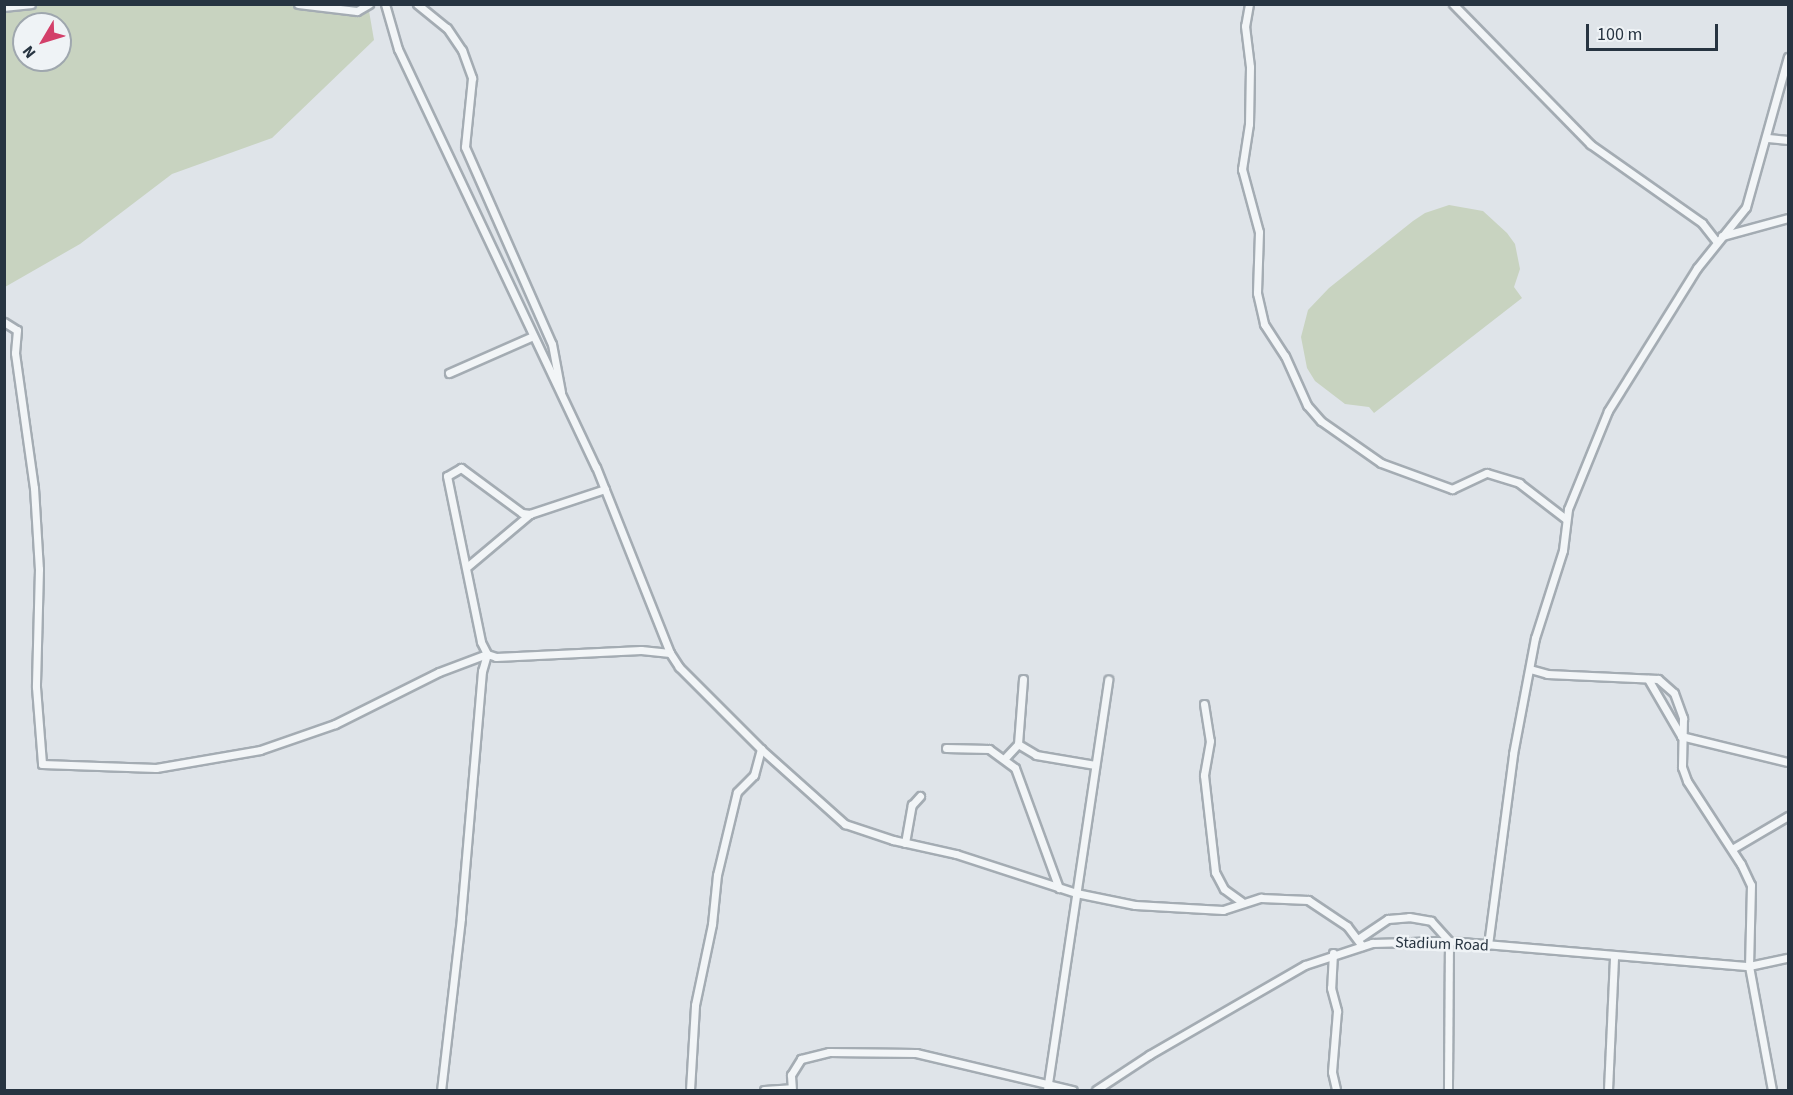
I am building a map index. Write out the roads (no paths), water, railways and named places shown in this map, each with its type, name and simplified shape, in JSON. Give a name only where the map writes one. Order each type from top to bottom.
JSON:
[{"type":"street","points":[[4,7],[31,4]]},
{"type":"street","points":[[298,4],[357,11],[369,4]]},
{"type":"street","points":[[385,4],[398,49],[531,337],[561,394],[605,489],[670,653],[679,667],[761,749],[845,824],[905,843],[956,854],[1076,893],[1135,905],[1223,910],[1242,902],[1261,898],[1308,900],[1347,926],[1360,942],[1388,919],[1409,917],[1431,921],[1449,941],[1448,1090]]},
{"type":"street","points":[[417,4],[447,28],[462,50],[472,78],[465,147],[552,344],[560,371],[561,394]]},
{"type":"street","points":[[1249,4],[1245,26],[1250,67],[1249,124],[1242,169],[1259,232],[1257,293],[1264,324],[1285,356],[1307,405],[1321,421],[1381,463],[1452,489],[1487,473],[1519,483],[1566,519]]},
{"type":"street","points":[[1453,4],[1590,144],[1702,223],[1719,239]]},
{"type":"street","points":[[1488,945],[1513,754],[1530,669],[1563,550],[1566,519],[1608,411],[1719,239],[1746,207],[1762,148],[1768,138],[1788,57]]},
{"type":"street","points":[[1768,138],[1788,140]]},
{"type":"street","points":[[1719,239],[1788,218]]},
{"type":"street","points":[[4,322],[17,330],[15,353],[34,488],[39,569],[36,687],[42,764],[156,768],[260,750],[335,724],[439,672],[487,654],[641,650],[670,653]]},
{"type":"street","points":[[449,373],[531,337]]},
{"type":"street","points":[[441,1090],[461,918],[482,671],[487,654],[481,642],[468,566],[445,480],[452,472],[461,468],[522,513],[530,514]]},
{"type":"street","points":[[468,566],[530,514],[605,489]]},
{"type":"street","points":[[1530,669],[1547,674],[1658,679],[1674,693],[1683,718],[1681,736],[1687,781],[1732,849],[1750,885],[1749,966],[1772,1090]]},
{"type":"street","points":[[1005,758],[1018,744],[1023,679]]},
{"type":"street","points":[[1647,679],[1681,736],[1788,762]]},
{"type":"street","points":[[1048,1088],[1108,680]]},
{"type":"street","points":[[1204,704],[1210,741],[1204,775],[1215,872],[1224,889],[1242,902]]},
{"type":"street","points":[[1018,744],[1036,755],[1095,765]]},
{"type":"street","points":[[946,748],[989,749],[1005,758],[1015,768],[1059,888]]},
{"type":"street","points":[[690,1090],[695,1005],[724,842],[737,792],[754,775],[761,749]]},
{"type":"street","points":[[905,843],[912,805],[920,796]]},
{"type":"street","points":[[1732,849],[1788,816]]},
{"type":"street","name":"Stadium Road","points":[[1096,1090],[1280,979],[1360,942],[1415,939],[1449,941],[1749,966],[1788,958]]},
{"type":"street","points":[[1333,953],[1330,988],[1337,1011],[1336,1060],[1332,1072],[1336,1090]]},
{"type":"street","points":[[1608,1090],[1614,956]]},
{"type":"street","points":[[764,1090],[791,1089],[791,1075],[801,1059],[829,1052],[916,1053],[1048,1088],[1073,1090]]}]
